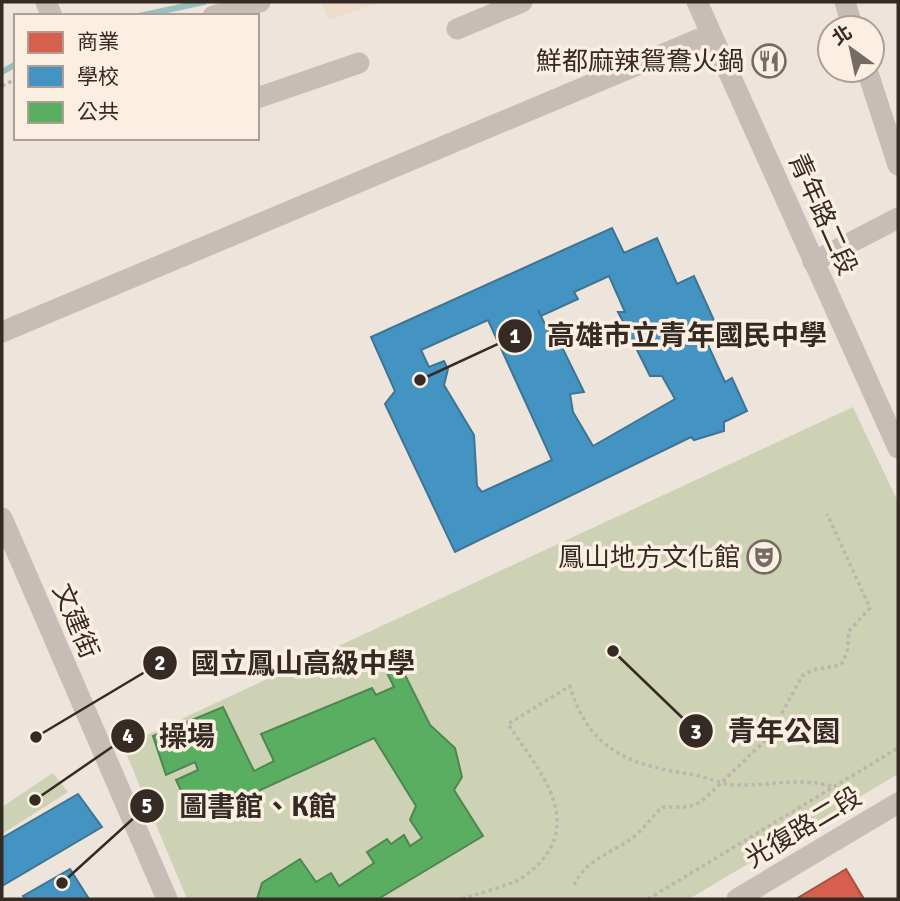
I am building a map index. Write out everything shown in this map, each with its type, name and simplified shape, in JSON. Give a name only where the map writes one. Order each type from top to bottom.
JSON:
[{"type":"street","points":[[215,12],[260,2]]},
{"type":"street","points":[[457,29],[522,2]]},
{"type":"street","name":"青年路二段","points":[[697,2],[898,448]]},
{"type":"street","points":[[2,332],[711,34]]},
{"type":"street","points":[[259,97],[359,63]]},
{"type":"street","points":[[872,84],[898,165]]},
{"type":"street","points":[[813,262],[898,218]]},
{"type":"street","name":"文建街","points":[[2,518],[167,899]]},
{"type":"street","name":"光復路二段","points":[[737,899],[898,803]]},
{"type":"path","points":[[574,885],[579,875],[602,853],[636,835],[663,807],[688,807],[701,802],[769,737],[802,676],[812,670],[841,665],[847,653],[849,631],[870,608],[827,514]]},
{"type":"path","points":[[462,899],[520,879],[535,868],[552,847],[557,832],[556,802],[550,788],[508,724],[570,686],[579,712],[592,731],[599,741],[617,754],[655,768],[703,776],[722,784],[800,781],[831,786]]},
{"type":"path","points":[[648,899],[831,786],[898,748]]},
{"type":"green space","points":[[853,407],[898,502],[898,774],[689,899],[187,899],[123,746]]},
{"type":"green space","points":[[53,773],[68,792],[2,834],[2,807]]},
{"type":"shaded area","points":[[321,2],[380,2],[329,20]]},
{"type":"building: 商業","points":[[846,869],[864,899],[796,899]]},
{"type":"building: 學校","points":[[612,228],[624,253],[657,238],[677,284],[694,276],[722,338],[708,345],[725,382],[732,378],[747,411],[724,422],[724,431],[694,440],[691,437],[455,552],[385,404],[395,391],[371,337]],"holes":[[[609,276],[625,312],[618,312],[650,376],[662,376],[675,399],[593,446],[573,412],[570,394],[584,392],[560,343],[555,345],[538,310],[541,316],[578,299],[574,292]],[[488,320],[552,460],[482,492],[477,486],[474,435],[444,385],[448,369],[444,361],[429,367],[421,350]]]},
{"type":"building: 學校","points":[[78,794],[102,827],[2,886],[2,838]]},
{"type":"building: 學校","points":[[70,869],[89,899],[25,899],[23,896]]},
{"type":"building: 公共","points":[[401,667],[430,725],[455,748],[462,777],[454,790],[483,836],[378,899],[257,899],[262,883],[300,859],[316,882],[331,873],[339,886],[374,863],[367,852],[387,839],[391,844],[404,835],[410,846],[422,838],[410,820],[416,806],[374,738],[195,820],[176,780],[198,770],[195,762],[166,775],[153,736],[223,707],[254,771],[274,761],[261,734],[372,688],[376,695],[394,687],[387,673]]},
{"type":"waterway","points":[[148,14],[204,2]]},
{"type":"waterway","points":[[2,72],[14,65]]},
{"type":"place","name":"鮮都麻辣鴛鴦火鍋","points":[[769,61]]},
{"type":"place","name":"高雄市立青年國民中學","points":[[420,380]]},
{"type":"place","name":"鳳山地方文化館","points":[[764,557]]},
{"type":"place","name":"青年公園","points":[[613,651]]},
{"type":"place","name":"國立鳳山高級中學","points":[[36,737]]},
{"type":"place","name":"操場","points":[[35,800]]},
{"type":"place","name":"圖書館、K館","points":[[62,883]]}]
